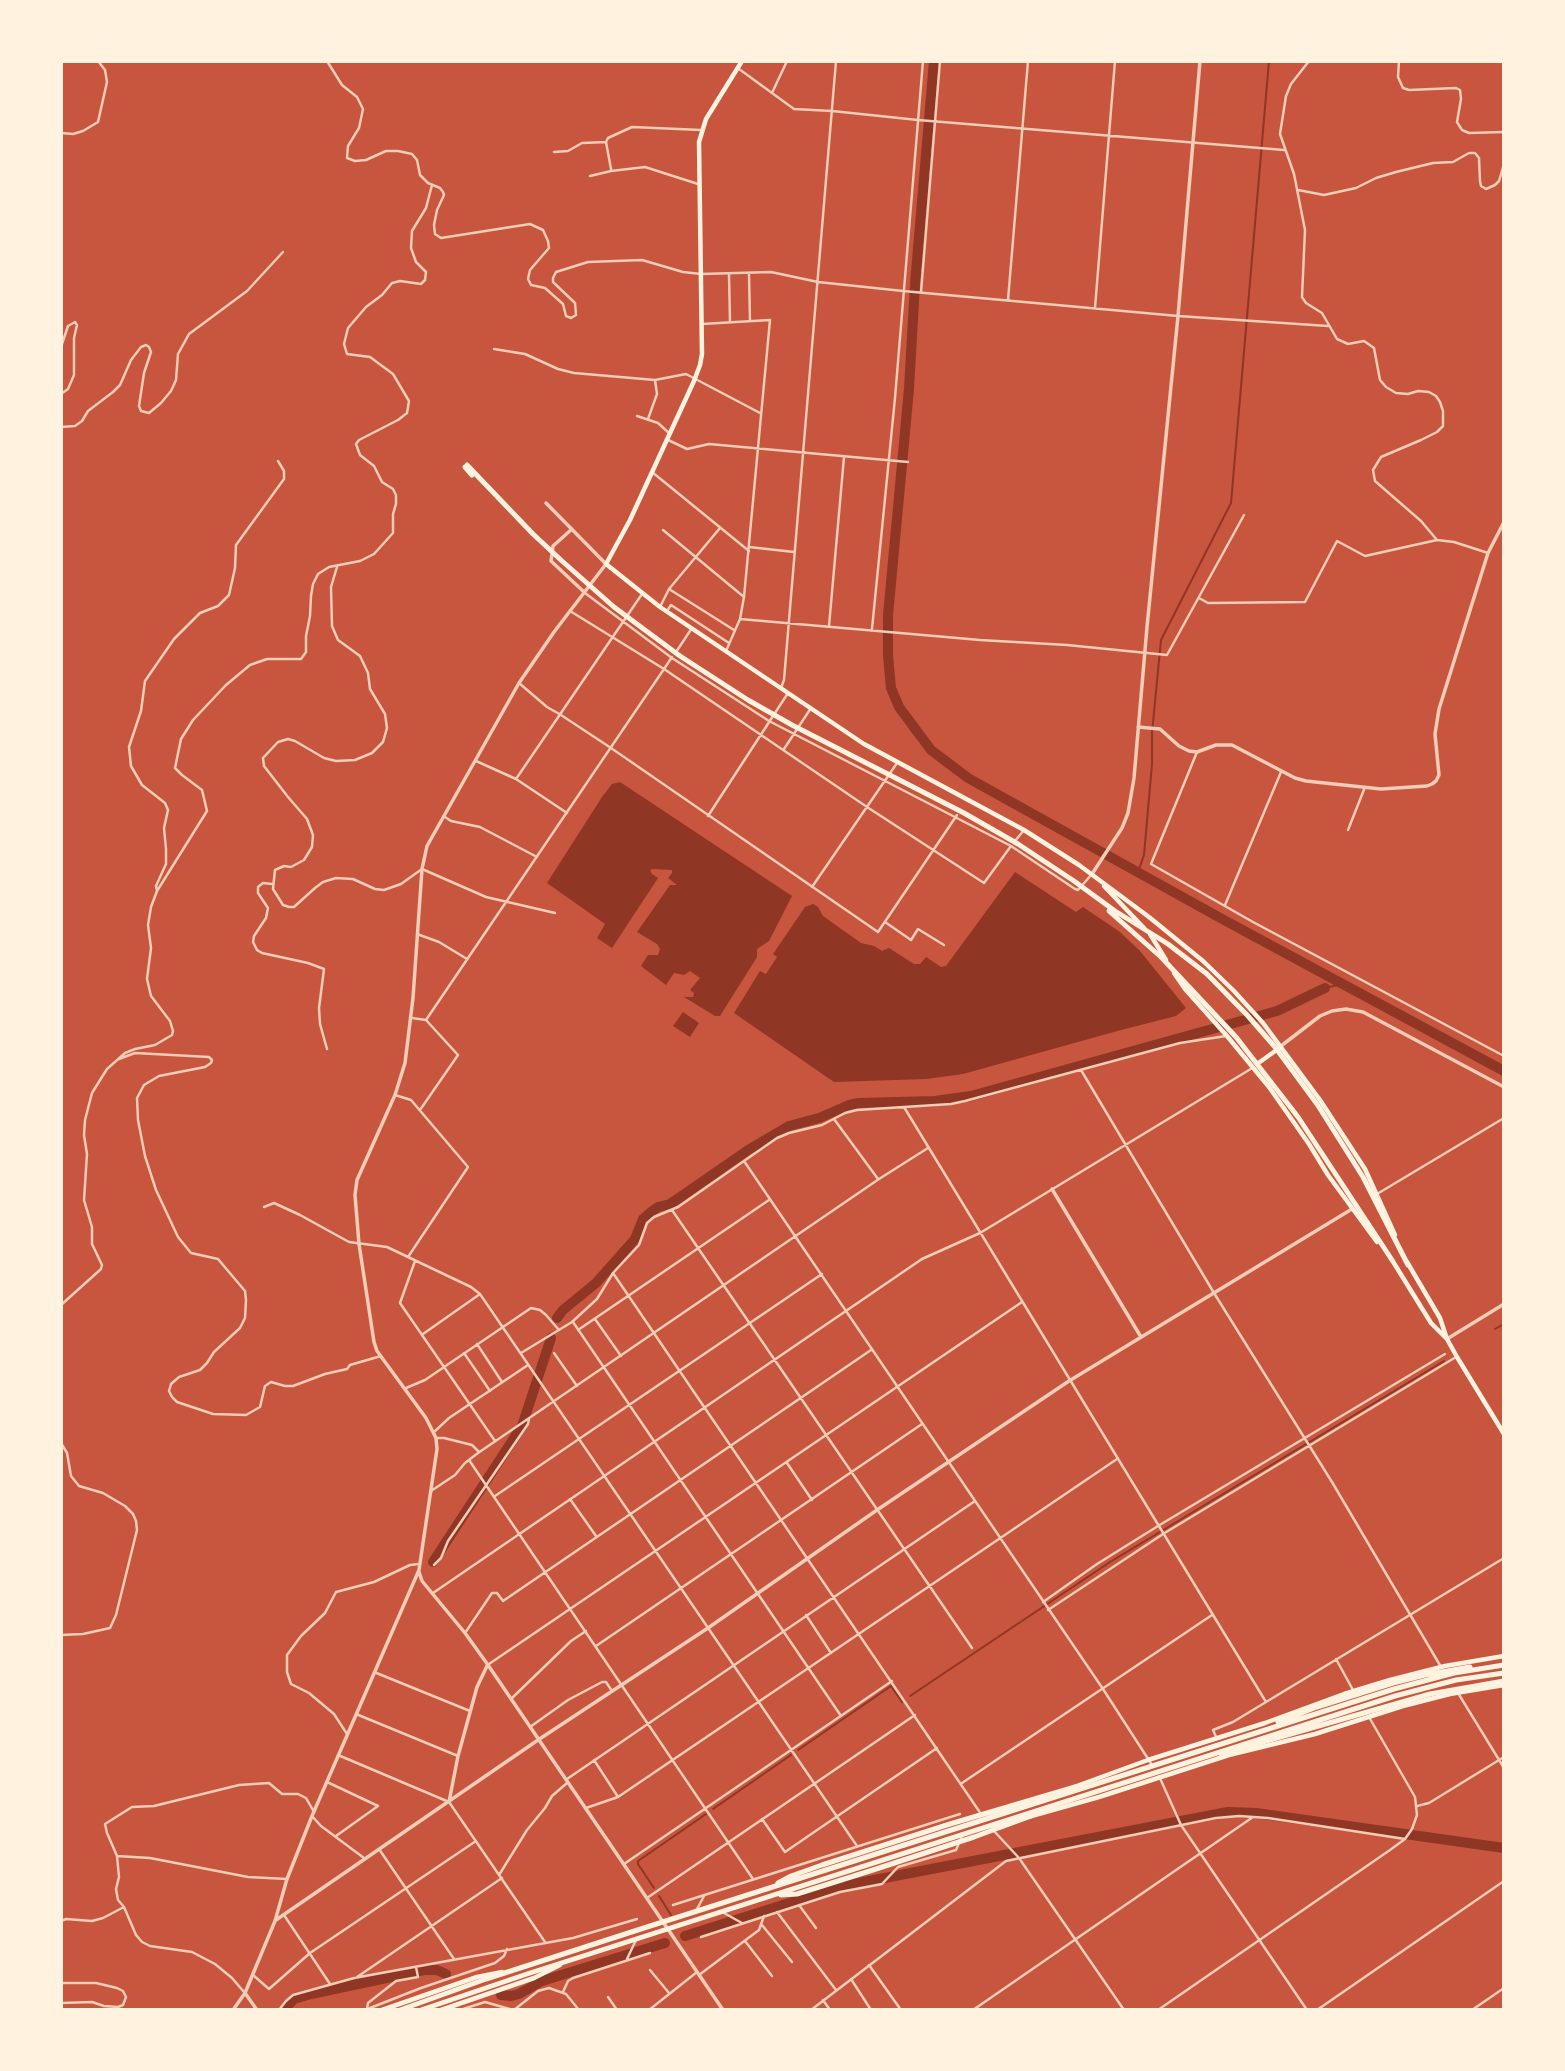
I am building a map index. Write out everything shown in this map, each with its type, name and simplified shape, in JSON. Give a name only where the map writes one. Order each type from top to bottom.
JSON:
[{"type":"highway","points":[[466,466],[499,504],[559,563],[612,609],[678,658],[790,728],[988,829],[1188,958],[1226,991],[1275,1047],[1317,1104],[1348,1152],[1409,1265]]},
{"type":"highway","points":[[1114,912],[1161,957],[1236,1037],[1298,1117],[1392,1260]]},
{"type":"highway","points":[[1253,1733],[1317,1707],[1425,1675],[1504,1664]]},
{"type":"highway","points":[[399,2010],[499,1975],[1253,1733],[1427,1679],[1504,1664]]},
{"type":"highway","points":[[423,2010],[527,1974],[1395,1696],[1504,1673]]},
{"type":"highway","points":[[1204,1757],[1229,1753],[1430,1694],[1504,1683]]},
{"type":"highway","points":[[773,1886],[791,1876],[822,1865],[976,1816],[1070,1788],[1101,1782]]},
{"type":"highway","points":[[774,1896],[797,1894],[876,1869],[995,1830],[1063,1802]]},
{"type":"main road","points":[[742,61],[706,119],[699,142],[702,354],[695,377],[652,472],[606,564],[660,607],[864,744],[1024,830],[1092,874],[1203,961],[1251,1009],[1281,1046],[1365,1169],[1409,1265],[1440,1318],[1447,1339],[1504,1434]]},
{"type":"main road","points":[[1092,874],[1149,932],[1185,989],[1254,1067],[1352,1209],[1392,1260],[1431,1323],[1447,1339]]},
{"type":"main road","points":[[1254,1067],[1281,1046]]},
{"type":"main road","points":[[399,2010],[663,1922],[697,1908],[1030,1803],[1354,1691],[1441,1667],[1504,1656]]},
{"type":"main road","points":[[423,2010],[668,1929],[1229,1755],[1315,1734],[1414,1703],[1504,1683]]},
{"type":"main road","points":[[441,2010],[534,1978],[564,1963]]},
{"type":"main road","points":[[382,2010],[477,1977],[510,1971]]},
{"type":"street","points":[[61,133],[83,131],[98,121],[107,82],[105,69],[99,61]]},
{"type":"street","points":[[327,61],[342,85],[357,97],[363,109],[359,128],[348,146],[347,158],[355,161],[366,160],[386,152],[412,154],[417,160],[420,175],[440,188],[444,195],[434,225],[435,234],[441,237],[530,224],[542,230],[549,248],[530,270],[528,279],[531,285],[545,288],[563,304],[566,316],[571,318],[576,315],[575,303],[554,282],[552,278],[556,272],[588,262],[642,260],[682,272],[701,274],[771,272],[818,282],[903,291],[1178,316],[1328,326]]},
{"type":"street","points":[[772,93],[787,61]]},
{"type":"street","points":[[781,688],[789,623],[836,61]]},
{"type":"street","points":[[872,629],[923,61]]},
{"type":"street","points":[[921,292],[940,61]]},
{"type":"street","points":[[1008,300],[1028,61]]},
{"type":"street","points":[[1094,308],[1115,61]]},
{"type":"street","points":[[572,529],[553,545],[551,561],[584,592],[671,658],[769,721],[1011,846],[1078,890],[1112,845],[1128,813],[1132,794],[1200,61]]},
{"type":"street","points":[[1309,61],[1291,84],[1284,105],[1280,134],[1298,190],[1305,230],[1302,296],[1306,303],[1322,313],[1337,339],[1348,344],[1364,341],[1374,348],[1380,380],[1386,387],[1396,393],[1429,392],[1440,402],[1443,426],[1437,432],[1381,457],[1373,470],[1375,481],[1421,521],[1437,540]]},
{"type":"street","points":[[1399,61],[1398,77],[1403,88],[1460,90],[1457,122],[1462,130],[1469,133],[1504,132]]},
{"type":"street","points":[[739,69],[794,109],[1286,150]]},
{"type":"street","points":[[611,171],[606,142],[608,138],[632,127],[701,130]]},
{"type":"street","points":[[554,152],[568,151],[582,143],[606,142]]},
{"type":"street","points":[[1298,190],[1324,195],[1356,188],[1376,178],[1433,163],[1453,162],[1468,153],[1475,153],[1479,158],[1481,186],[1486,189],[1499,181],[1504,164]]},
{"type":"street","points":[[590,176],[645,167],[700,184]]},
{"type":"street","points":[[61,1304],[101,1269],[102,1265],[92,1244],[92,1227],[84,1200],[87,1154],[85,1120],[92,1093],[107,1069],[125,1053],[155,1045],[172,1035],[173,1031],[170,1021],[151,996],[147,979],[151,948],[148,925],[157,891],[207,811],[202,790],[175,768],[181,739],[186,729],[226,685],[250,665],[267,659],[297,661],[303,658],[306,652],[313,584],[318,574],[329,567],[360,561],[374,554],[393,533],[396,495],[393,489],[382,482],[374,467],[360,455],[356,444],[407,413],[409,401],[393,374],[370,357],[347,354],[345,339],[348,328],[392,283],[400,281],[421,284],[425,280],[426,272],[416,262],[411,248],[412,232],[426,208],[432,185]]},
{"type":"street","points":[[61,426],[75,426],[88,411],[113,392],[120,385],[131,360],[141,347],[146,345],[151,352],[144,373],[139,406],[141,411],[149,412],[161,403],[176,380],[178,354],[189,334],[247,291],[283,252]]},
{"type":"street","points":[[749,273],[750,321]]},
{"type":"street","points":[[729,274],[730,322]]},
{"type":"street","points":[[701,324],[770,320],[744,597],[740,619],[726,651]]},
{"type":"street","points":[[61,347],[68,326],[75,322],[74,375],[68,389],[61,394]]},
{"type":"street","points":[[494,349],[525,354],[574,373],[656,380],[686,374],[761,413]]},
{"type":"street","points":[[648,419],[657,394],[656,380]]},
{"type":"street","points":[[637,416],[658,423],[669,433]]},
{"type":"street","points":[[666,439],[687,449],[709,444],[908,462]]},
{"type":"street","points":[[829,626],[844,457]]},
{"type":"street","points":[[157,891],[156,886],[166,864],[164,828],[168,810],[165,803],[142,785],[131,766],[129,747],[141,711],[145,681],[174,639],[200,612],[218,606],[229,595],[235,568],[236,545],[284,479],[284,471],[278,461]]},
{"type":"street","points":[[652,472],[749,549],[794,552]]},
{"type":"street","points":[[546,503],[606,564],[519,683],[427,846],[422,869],[405,1063],[395,1095],[357,1180],[355,1195],[359,1244],[374,1342],[436,1438],[438,1449],[419,1564],[422,1581],[488,1665],[723,2010]]},
{"type":"street","points":[[740,619],[1167,655],[1244,515]]},
{"type":"street","points":[[1138,727],[1160,729],[1180,747],[1197,752],[1211,746],[1232,745],[1295,778],[1306,781],[1399,789],[1427,786],[1436,781],[1439,766],[1435,734],[1439,709],[1488,553],[1504,522]]},
{"type":"street","points":[[660,607],[668,589],[720,528]]},
{"type":"street","points":[[663,530],[744,597]]},
{"type":"street","points":[[1199,598],[1208,603],[1305,602],[1337,541],[1365,556],[1437,540],[1454,542],[1488,553]]},
{"type":"street","points":[[337,567],[331,587],[331,626],[338,639],[360,656],[368,673],[370,689],[385,714],[387,728],[383,743],[355,760],[336,761],[324,758],[288,739],[278,742],[263,758],[264,766],[307,819],[313,835],[312,847],[304,860],[291,867],[284,866],[275,870],[273,889],[283,905],[289,908],[295,907],[323,882],[336,878],[352,879],[384,890],[401,884],[422,869]]},
{"type":"street","points":[[668,589],[735,631]]},
{"type":"street","points":[[516,779],[642,594]]},
{"type":"street","points":[[667,611],[671,605],[729,643]]},
{"type":"street","points":[[570,611],[664,669],[984,883],[1024,830]]},
{"type":"street","points":[[426,1020],[692,628]]},
{"type":"street","points":[[519,683],[547,708],[611,748],[878,932],[962,808]]},
{"type":"street","points":[[708,816],[788,693]]},
{"type":"street","points":[[784,749],[811,708]]},
{"type":"street","points":[[1197,752],[1151,864],[1253,922],[1504,1056]]},
{"type":"street","points":[[476,761],[516,779],[567,813]]},
{"type":"street","points":[[812,887],[897,763]]},
{"type":"street","points":[[1225,905],[1282,770]]},
{"type":"street","points":[[1348,831],[1365,787]]},
{"type":"street","points":[[443,816],[451,821],[480,827],[537,858]]},
{"type":"street","points":[[422,869],[478,894],[555,913]]},
{"type":"street","points":[[272,884],[263,883],[258,887],[258,893],[268,908],[266,918],[253,942],[262,953],[324,969],[320,1024],[327,1049]]},
{"type":"street","points":[[885,922],[911,940],[918,929],[944,946]]},
{"type":"street","points":[[417,934],[439,942],[467,960]]},
{"type":"street","points":[[1281,1046],[1320,1016],[1332,1011],[1346,1009],[1363,1012],[1504,1087]]},
{"type":"street","points":[[410,1018],[426,1020],[458,1055],[420,1110]]},
{"type":"street","points":[[521,1353],[572,1322],[597,1299],[613,1273],[639,1244],[647,1223],[661,1213],[672,1210],[777,1138],[822,1125],[845,1113],[951,1104],[1180,1043],[1226,1034]]},
{"type":"street","points":[[116,1060],[135,1053],[209,1057],[212,1060],[209,1066],[159,1076],[144,1085],[137,1098],[138,1121],[145,1156],[156,1190],[178,1237],[191,1253],[219,1259],[244,1291],[246,1300],[240,1328],[214,1352],[200,1370],[179,1377],[170,1384],[169,1391],[177,1402],[213,1414],[246,1415],[260,1407],[265,1387],[271,1382],[285,1387],[293,1386],[381,1356]]},
{"type":"street","points":[[433,1593],[922,1259],[980,1233],[1254,1067]]},
{"type":"street","points":[[1081,1070],[1441,1667]]},
{"type":"street","points":[[395,1095],[411,1100],[468,1167],[407,1257]]},
{"type":"street","points":[[904,1107],[1266,1702]]},
{"type":"street","points":[[1377,1194],[1504,1118]]},
{"type":"street","points":[[834,1119],[879,1179]]},
{"type":"street","points":[[431,1491],[455,1475],[478,1452],[928,1148]]},
{"type":"street","points":[[744,1161],[1103,1689],[1160,1777],[1181,1825],[1307,2010]]},
{"type":"street","points":[[1052,1189],[1141,1337]]},
{"type":"street","points":[[578,1330],[770,1200]]},
{"type":"street","points":[[264,1206],[274,1203],[336,1236],[359,1244],[379,1245],[475,1289],[480,1294],[857,1846]]},
{"type":"street","points":[[275,1921],[1069,1381],[1352,1209]]},
{"type":"street","points":[[672,1210],[972,1648]]},
{"type":"street","points":[[415,1261],[400,1303],[495,1441]]},
{"type":"street","points":[[613,1273],[984,1818],[1019,1858],[1124,2010]]},
{"type":"street","points":[[495,1496],[822,1274]]},
{"type":"street","points":[[422,1335],[480,1294]]},
{"type":"street","points":[[449,1802],[458,1756],[477,1687],[488,1665],[1022,1302]]},
{"type":"street","points":[[1447,1339],[1504,1304]]},
{"type":"street","points":[[405,1388],[425,1380],[531,1308],[540,1310],[559,1329]]},
{"type":"street","points":[[595,1319],[621,1357]]},
{"type":"street","points":[[572,1322],[841,1716]]},
{"type":"street","points":[[477,1344],[503,1383]]},
{"type":"street","points":[[465,1633],[492,1593],[497,1593],[503,1601],[872,1349]]},
{"type":"street","points":[[464,1353],[490,1391]]},
{"type":"street","points":[[554,1353],[577,1386]]},
{"type":"street","points":[[1043,1602],[1158,1526],[1445,1354]]},
{"type":"street","points":[[1048,1610],[1163,1534],[1457,1357]]},
{"type":"street","points":[[434,1432],[449,1418],[529,1365]]},
{"type":"street","points":[[434,1565],[528,1419]]},
{"type":"street","points":[[596,1646],[922,1424]]},
{"type":"street","points":[[436,1438],[472,1446],[478,1452]]},
{"type":"street","points":[[61,1443],[67,1453],[71,1476],[79,1486],[103,1493],[125,1506],[136,1521],[136,1530],[116,1615],[110,1628],[83,1634],[61,1635]]},
{"type":"street","points":[[586,1808],[618,1797],[1117,1459]]},
{"type":"street","points":[[469,1460],[753,1879]]},
{"type":"street","points":[[787,1463],[811,1500]]},
{"type":"street","points":[[570,1499],[597,1537]]},
{"type":"street","points":[[354,1978],[500,1877],[527,1830],[552,1796],[594,1760],[975,1501]]},
{"type":"street","points":[[1217,1739],[1213,1730],[1233,1722],[1504,1558]]},
{"type":"street","points":[[347,1734],[334,1714],[309,1693],[291,1684],[287,1672],[287,1655],[325,1613],[336,1592],[374,1582],[410,1565],[419,1564]]},
{"type":"street","points":[[232,2009],[245,1993],[275,1921],[287,1880],[313,1814],[419,1570]]},
{"type":"street","points":[[806,1615],[831,1653]]},
{"type":"street","points":[[961,1783],[1212,1615]]},
{"type":"street","points":[[511,1700],[571,1641],[586,1631]]},
{"type":"street","points":[[1158,2010],[1390,1850],[1405,1839],[1412,1829],[1417,1815],[1415,1797],[1336,1659]]},
{"type":"street","points":[[374,1672],[470,1712]]},
{"type":"street","points":[[624,1864],[892,1681]]},
{"type":"street","points":[[530,1727],[568,1700],[602,1682],[606,1682],[612,1691]]},
{"type":"street","points":[[1458,1693],[1504,1768]]},
{"type":"street","points":[[356,1714],[458,1756]]},
{"type":"street","points":[[647,1898],[915,1715]]},
{"type":"street","points":[[762,1819],[785,1852],[937,1748]]},
{"type":"street","points":[[338,1755],[449,1802],[545,1942]]},
{"type":"street","points":[[1417,1807],[1429,1803],[1504,1757]]},
{"type":"street","points":[[594,1760],[618,1797]]},
{"type":"street","points":[[327,1782],[378,1806],[336,1836]]},
{"type":"street","points":[[257,2010],[232,1978],[215,1964],[191,1952],[150,1946],[136,1935],[124,1907],[118,1900],[117,1856],[105,1824],[132,1807],[154,1806],[239,1785],[269,1783],[282,1794],[298,1794],[306,1798],[321,1826],[365,1859]]},
{"type":"street","points":[[673,1905],[960,1814]]},
{"type":"street","points":[[811,2010],[1006,1861],[1216,1818],[1253,1817],[1405,1839]]},
{"type":"street","points":[[973,2010],[1253,1817]]},
{"type":"street","points":[[932,1823],[940,1833]]},
{"type":"street","points":[[701,1937],[840,1892],[882,1884],[898,1867],[956,1850],[962,1836]]},
{"type":"street","points":[[253,1974],[269,1989],[310,1954],[476,1841]]},
{"type":"street","points":[[379,1849],[454,1959]]},
{"type":"street","points":[[117,1856],[150,1858],[248,1877],[287,1880]]},
{"type":"street","points":[[1317,2010],[1504,1881]]},
{"type":"street","points":[[697,1908],[705,1895]]},
{"type":"street","points":[[692,1899],[696,1901],[697,1908]]},
{"type":"street","points":[[799,1905],[816,1928]]},
{"type":"street","points":[[61,1921],[92,1921],[124,1907]]},
{"type":"street","points":[[722,1912],[742,1923]]},
{"type":"street","points":[[777,1912],[836,1990]]},
{"type":"street","points":[[284,1915],[330,1984]]},
{"type":"street","points":[[649,2010],[759,1930],[764,1916]]},
{"type":"street","points":[[279,2010],[293,1995],[330,1984],[589,1933],[637,1919]]},
{"type":"street","points":[[762,1925],[792,1962]]},
{"type":"street","points":[[589,1933],[592,1934],[594,1944]]},
{"type":"street","points":[[628,1959],[636,1940]]},
{"type":"street","points":[[745,1941],[772,1976]]},
{"type":"street","points":[[366,2009],[421,1987],[495,1963],[504,1956],[507,1949]]},
{"type":"street","points":[[563,1992],[568,1981],[573,1978],[650,1953]]},
{"type":"street","points":[[869,1965],[901,2010]]},
{"type":"street","points":[[366,2009],[368,2003],[396,1981],[418,1977],[416,1966]]},
{"type":"street","points":[[650,1970],[669,1993]]},
{"type":"street","points":[[851,1979],[872,2010]]},
{"type":"street","points":[[61,1983],[96,1983],[117,1988],[126,1997],[123,2005],[118,2007],[92,2002],[61,2003]]},
{"type":"street","points":[[1472,2010],[1504,1988]]},
{"type":"street","points":[[460,2010],[485,2002],[513,2010],[538,1991],[549,1989],[563,1992],[579,2010]]},
{"type":"street","points":[[608,1997],[617,2010]]},
{"type":"street","points":[[823,2000],[830,2010]]},
{"type":"street","points":[[655,2006],[658,2010]]},
{"type":"shaded area","points":[[620,782],[792,896],[769,941],[757,949],[757,957],[720,1016],[715,1016],[684,997],[693,997],[694,993],[690,990],[700,978],[690,971],[684,975],[674,973],[666,985],[641,966],[648,955],[658,955],[660,949],[657,944],[637,932],[670,885],[677,885],[668,878],[672,870],[650,870],[658,878],[612,948],[597,938],[605,924],[547,883],[602,797],[612,784]]},
{"type":"shaded area","points":[[1015,872],[1076,912],[1083,907],[1120,932],[1140,951],[1186,1008],[1176,1016],[963,1074],[926,1079],[834,1082],[734,1013],[760,971],[766,974],[777,957],[773,954],[805,907],[813,904],[818,907],[823,916],[861,943],[882,951],[889,948],[914,964],[920,964],[926,957],[941,967],[946,966]]},
{"type":"shaded area","points":[[683,1012],[699,1023],[690,1037],[673,1026]]},
{"type":"waterway","points":[[934,61],[909,389],[888,615],[891,688],[899,707],[931,750],[968,778],[1504,1071]]},
{"type":"waterway","points":[[1138,872],[1144,855],[1161,640],[1231,503],[1269,61]]},
{"type":"waterway","points":[[1325,988],[1338,985],[1348,987]]},
{"type":"waterway","points":[[557,1318],[596,1283],[635,1239],[643,1219],[651,1212],[670,1204],[748,1150],[789,1126],[859,1103],[935,1101],[971,1096],[1277,1011],[1325,988]]},
{"type":"waterway","points":[[1495,1329],[1504,1324]]},
{"type":"waterway","points":[[433,1562],[522,1426],[551,1338]]},
{"type":"waterway","points":[[910,1696],[1110,1562],[1444,1361]]},
{"type":"waterway","points":[[798,1750],[891,1686],[902,1702]]},
{"type":"waterway","points":[[713,1809],[791,1755]]},
{"type":"waterway","points":[[685,1936],[843,1886],[1228,1812],[1256,1813],[1504,1848]]},
{"type":"waterway","points":[[654,1888],[638,1861],[706,1814]]},
{"type":"waterway","points":[[659,1896],[671,1915]]},
{"type":"waterway","points":[[501,1995],[519,1994],[542,1981],[665,1943]]},
{"type":"waterway","points":[[284,2010],[294,1999],[311,1994],[424,1970],[437,1970],[446,1974]]}]
